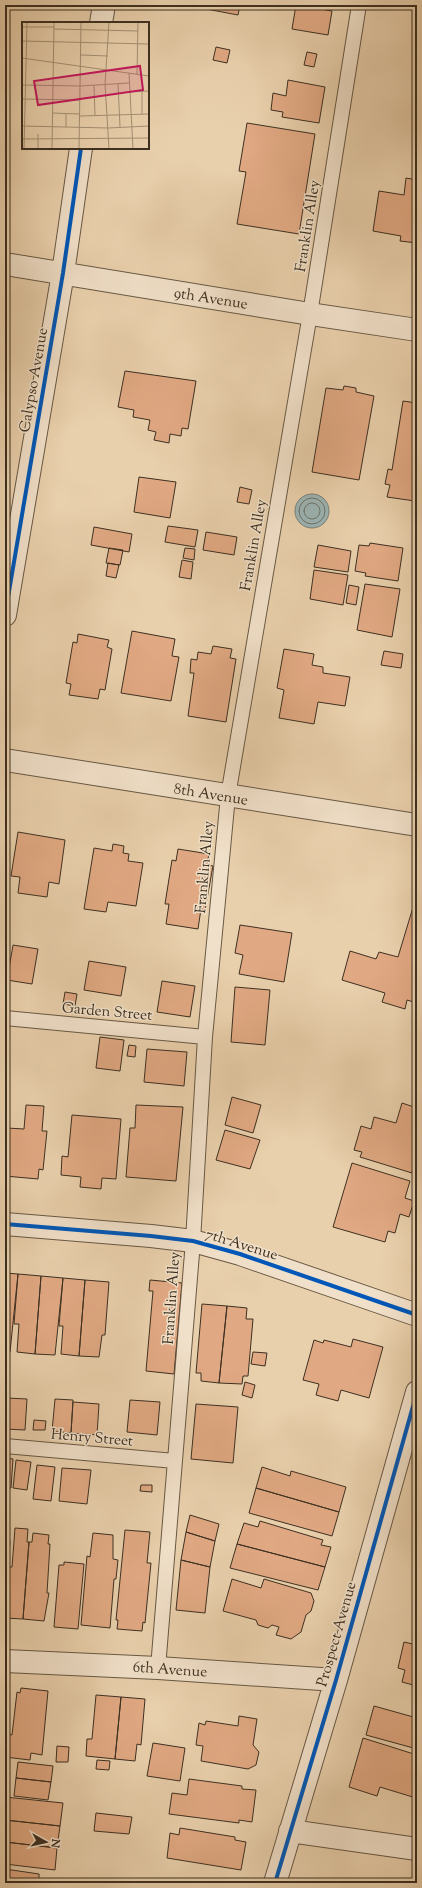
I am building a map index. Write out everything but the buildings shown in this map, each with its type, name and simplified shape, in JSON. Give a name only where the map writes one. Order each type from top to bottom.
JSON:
[{"type":"street","points":[[102,22],[104,5]]},
{"type":"street","name":"Calypso Avenue","points":[[5,615],[63,273],[81,149]]},
{"type":"street","name":"9th Avenue","points":[[5,264],[417,330]]},
{"type":"street","name":"8th Avenue","points":[[5,760],[417,825]]},
{"type":"street","name":"7th Avenue","points":[[5,1224],[193,1241],[240,1254],[417,1315]]},
{"type":"street","name":"Prospect Avenue","points":[[275,1883],[336,1680],[417,1392]]},
{"type":"street","name":"6th Avenue","points":[[5,1661],[158,1668],[336,1680]]},
{"type":"street","points":[[290,1831],[417,1850]]},
{"type":"lane","name":"Franklin Alley","points":[[158,1668],[193,1241],[205,1037],[228,796],[310,314],[359,5]]},
{"type":"lane","name":"Garden Street","points":[[5,1018],[205,1037]]},
{"type":"lane","name":"Henry Street","points":[[5,1446],[175,1462]]},
{"type":"water","points":[[309,494],[315,494],[324,499],[328,505],[328,517],[324,523],[315,528],[309,528],[300,523],[295,514],[295,508],[300,499]]},
{"type":"cycle path","points":[[5,615],[63,273],[81,149]]},
{"type":"cycle path","points":[[5,1224],[193,1241],[240,1254],[417,1315]]},
{"type":"cycle path","points":[[275,1883],[336,1680],[417,1392]]}]
